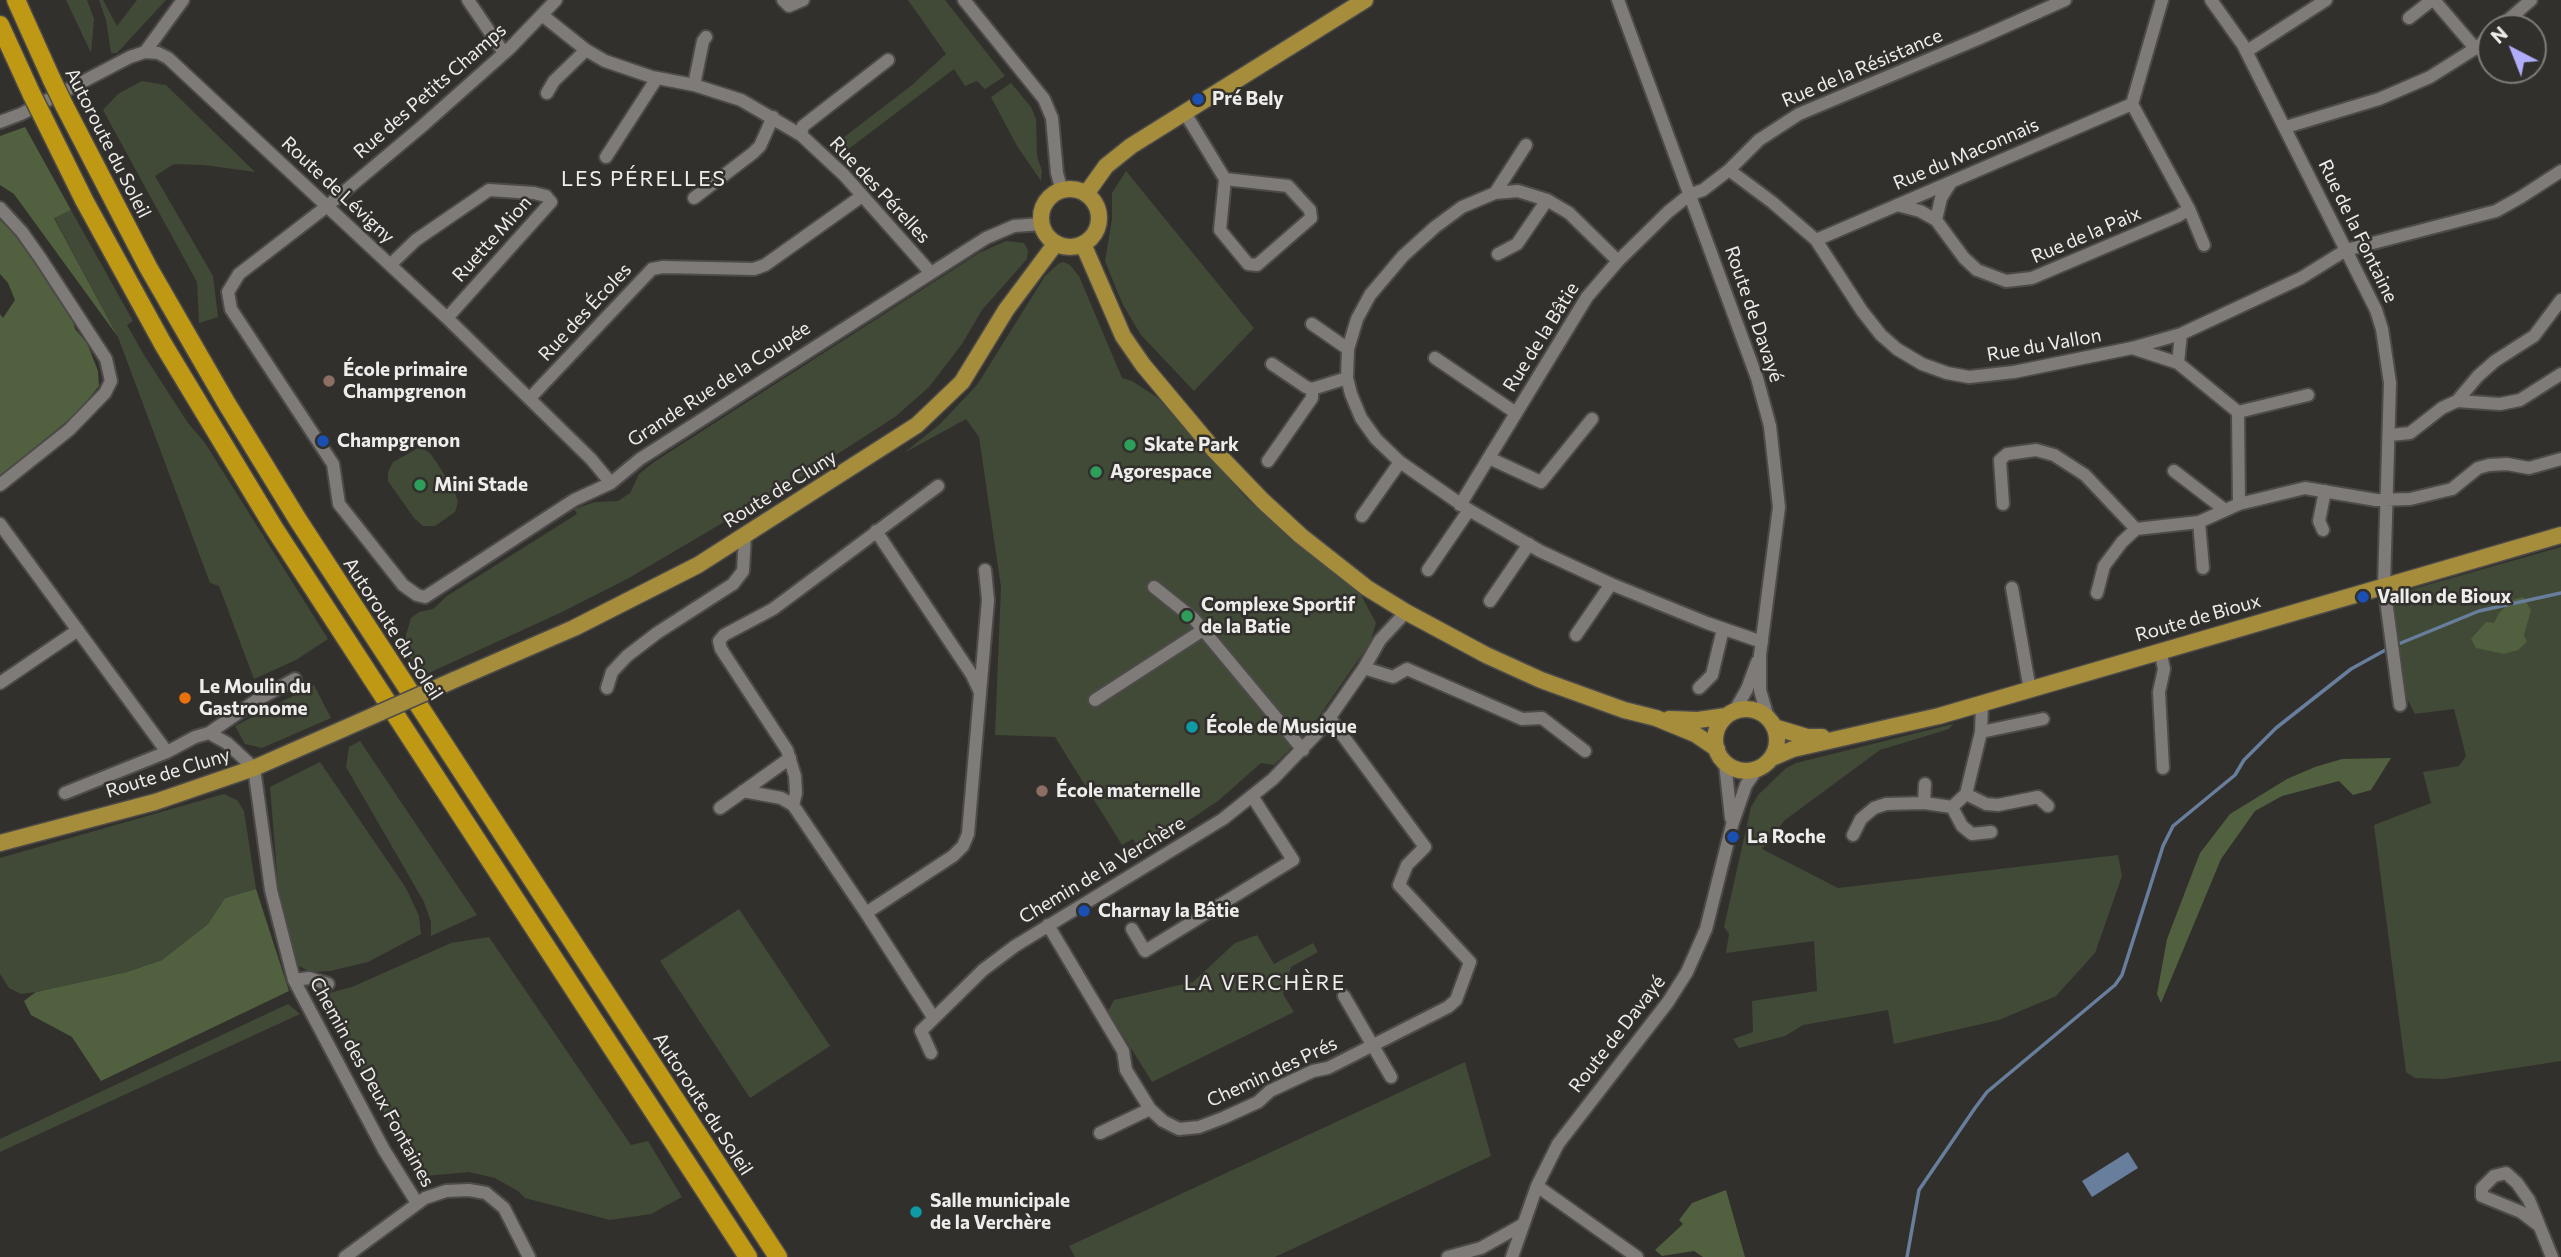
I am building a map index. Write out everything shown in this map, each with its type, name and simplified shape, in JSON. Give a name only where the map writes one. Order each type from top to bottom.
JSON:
[{"type":"highway","name":"Autoroute du Soleil","points":[[16,0],[64,105],[148,267],[227,404],[298,520],[778,1257]]},
{"type":"highway","points":[[0,24],[41,115],[84,200],[163,344],[274,528],[748,1257]]},
{"type":"main road","points":[[1086,194],[1106,166],[1117,156],[1364,0]]},
{"type":"main road","points":[[1076,190],[1086,194],[1097,208],[1097,229],[1083,244],[1065,247],[1056,243],[1045,232],[1042,224],[1044,207],[1054,194],[1062,191],[1076,190]]},
{"type":"main road","name":"Route de Cluny","points":[[0,843],[155,802],[254,768],[585,622],[698,565],[917,425],[962,382],[1006,310],[1056,243]]},
{"type":"main road","points":[[1083,244],[1123,336],[1143,365],[1207,441],[1263,501],[1301,536],[1367,587],[1406,612],[1486,655],[1541,680],[1656,718],[1695,734],[1735,769],[1757,769],[1772,758],[1777,746],[1771,722],[1758,711],[1749,709],[1698,720],[1656,718]]},
{"type":"main road","name":"Route de Bioux","points":[[1772,758],[1793,749],[1880,731],[1982,704],[2561,535]]},
{"type":"main road","points":[[1721,756],[1715,735],[1730,714]]},
{"type":"main road","name":"Route de Bioux","points":[[1771,722],[1807,737],[1846,737]]},
{"type":"street","points":[[0,122],[145,52],[183,0]]},
{"type":"street","points":[[468,0],[504,53]]},
{"type":"street","name":"Rue des Petits Champs","points":[[425,597],[403,585],[339,504],[333,464],[231,309],[228,300],[231,286],[239,274],[326,207],[504,53],[556,0]]},
{"type":"street","points":[[783,0],[789,6],[803,0]]},
{"type":"street","points":[[964,0],[1044,99],[1052,118],[1057,173],[1062,191]]},
{"type":"street","name":"Route de Davayé","points":[[1618,0],[1757,378],[1770,426],[1779,507],[1761,649],[1760,690],[1771,722]]},
{"type":"street","name":"Rue de la Résistance","points":[[1689,195],[1703,190],[1729,170],[1759,140],[1799,114],[2065,0]]},
{"type":"street","points":[[2162,0],[2132,104],[2189,209],[2204,245]]},
{"type":"street","name":"Rue de la Fontaine","points":[[2211,0],[2247,51],[2376,310],[2382,329],[2390,383],[2384,585],[2400,705]]},
{"type":"street","points":[[2247,51],[2326,0]]},
{"type":"street","points":[[2286,128],[2379,99],[2430,77],[2475,48],[2433,0],[2409,18]]},
{"type":"street","points":[[2515,14],[2531,0]]},
{"type":"street","name":"Rue des Pérelles","points":[[542,15],[586,50],[605,61],[741,100],[801,135],[844,175],[931,273]]},
{"type":"street","points":[[694,85],[706,37]]},
{"type":"street","points":[[547,93],[554,80],[586,50]]},
{"type":"street","name":"Route de Lévigny","points":[[145,52],[158,53],[178,67],[447,318],[592,459],[611,483]]},
{"type":"street","name":"Rue des Pérelles","points":[[801,135],[803,126],[888,60]]},
{"type":"street","points":[[606,157],[657,78]]},
{"type":"street","name":"Rue du Maconnais","points":[[1815,240],[2132,104]]},
{"type":"street","points":[[1185,113],[1225,179],[1220,230],[1248,264],[1257,265],[1311,218],[1310,210],[1288,186],[1225,179]]},
{"type":"street","points":[[694,198],[760,146],[773,117]]},
{"type":"street","points":[[1494,193],[1526,145]]},
{"type":"street","name":"Rue du Vallon","points":[[1729,170],[1772,202],[1815,240],[1862,311],[1881,335],[1897,349],[1922,364],[1969,377],[1988,376],[2133,348],[2181,334],[2301,278],[2346,250],[2496,211],[2561,171]]},
{"type":"street","points":[[1897,205],[1920,211],[1936,220],[1941,198],[1951,182]]},
{"type":"street","name":"Ruette Mion","points":[[390,265],[416,240],[489,190],[545,196],[551,202],[447,318]]},
{"type":"street","points":[[1618,261],[1569,213],[1547,200],[1518,191],[1494,193],[1462,207],[1435,227],[1404,257],[1370,295],[1357,319],[1348,349],[1347,378],[1361,418],[1376,439],[1400,462],[1464,508],[1529,544],[1611,584],[1723,629],[1761,649]]},
{"type":"street","name":"Rue de la Bâtie","points":[[1428,570],[1489,458],[1587,297],[1618,261],[1689,195]]},
{"type":"street","name":"Rue des Écoles","points":[[530,398],[652,269],[754,269],[765,265],[862,196]]},
{"type":"street","points":[[1498,254],[1517,244],[1547,200]]},
{"type":"street","points":[[0,208],[41,259],[106,359],[111,381],[106,393],[69,430],[0,485]]},
{"type":"street","name":"Rue de la Paix","points":[[1936,220],[1976,270],[2006,281],[2021,281],[2178,216],[2189,209]]},
{"type":"street","name":"Grande Rue de la Coupée","points":[[425,597],[574,500],[611,483],[640,459],[986,237],[1007,228],[1042,224]]},
{"type":"street","points":[[2390,435],[2410,433],[2442,408],[2457,401],[2495,361],[2534,336],[2561,300]]},
{"type":"street","points":[[1312,324],[1348,349]]},
{"type":"street","points":[[2178,363],[2181,334]]},
{"type":"street","points":[[2133,348],[2178,363],[2238,412]]},
{"type":"street","name":"Rue de la Bâtie","points":[[1435,358],[1516,413]]},
{"type":"street","points":[[1272,364],[1312,389],[1347,378]]},
{"type":"street","points":[[2457,401],[2500,404],[2520,400],[2561,374]]},
{"type":"street","points":[[1268,461],[1312,398],[1312,389]]},
{"type":"street","points":[[2238,412],[2308,395]]},
{"type":"street","points":[[2238,412],[2239,505]]},
{"type":"street","points":[[1489,458],[1541,482],[1592,418]]},
{"type":"street","points":[[2003,504],[2000,460],[2007,454],[2036,450],[2054,455],[2085,475],[2136,529]]},
{"type":"street","points":[[2097,593],[2104,566],[2136,529],[2199,522],[2239,505],[2294,489],[2305,488],[2388,501],[2410,499],[2452,489],[2478,468],[2489,465],[2507,464],[2529,468],[2561,460]]},
{"type":"street","points":[[1362,516],[1400,462]]},
{"type":"street","points":[[2174,471],[2225,510]]},
{"type":"street","points":[[793,805],[796,793],[790,758],[721,649],[719,641],[724,635],[773,609],[938,486]]},
{"type":"street","points":[[2323,530],[2319,521],[2325,491]]},
{"type":"street","points":[[2199,522],[2203,568]]},
{"type":"street","points":[[0,524],[167,752]]},
{"type":"street","points":[[876,531],[972,675],[979,691]]},
{"type":"street","points":[[607,688],[612,672],[627,656],[657,633],[733,584],[743,571],[745,536]]},
{"type":"street","points":[[1490,601],[1529,544]]},
{"type":"street","points":[[866,914],[953,856],[963,846],[968,834],[988,600],[985,570]]},
{"type":"street","points":[[1576,635],[1611,584]]},
{"type":"street","points":[[1154,587],[1194,619],[1303,750]]},
{"type":"street","points":[[2012,588],[2030,690]]},
{"type":"street","name":"Chemin de la Verchère","points":[[931,1053],[922,1031],[933,1017],[983,970],[1048,925],[1212,826],[1252,796],[1303,750],[1364,668],[1380,640],[1406,612]]},
{"type":"street","points":[[1699,688],[1712,675],[1723,629]]},
{"type":"street","points":[[1095,700],[1203,630]]},
{"type":"street","points":[[0,683],[78,631]]},
{"type":"street","name":"Route de Davayé","points":[[1730,714],[1747,689],[1761,649]]},
{"type":"street","points":[[2160,650],[2164,669],[2159,692],[2163,768]]},
{"type":"street","points":[[1364,668],[1393,677],[1408,669],[1522,719],[1542,718],[1584,751]]},
{"type":"street","points":[[65,793],[209,733],[257,700],[295,679]]},
{"type":"street","points":[[1952,807],[1966,794],[1981,732],[1982,704]]},
{"type":"street","name":"Chemin des Prés","points":[[1048,925],[1123,1051],[1126,1070],[1150,1109],[1163,1121],[1179,1129],[1199,1127],[1258,1102],[1270,1091],[1313,1071],[1328,1068],[1448,1007],[1456,1000],[1470,962],[1399,885],[1407,865],[1425,847],[1329,717]]},
{"type":"street","points":[[1981,732],[2043,719]]},
{"type":"street","points":[[209,733],[227,743],[254,768]]},
{"type":"street","points":[[1721,756],[1732,825]]},
{"type":"street","points":[[720,808],[790,758]]},
{"type":"street","name":"Chemin des Deux Fontaines","points":[[254,768],[271,890],[294,980],[384,1150],[417,1203],[345,1257]]},
{"type":"street","name":"Route de Davayé","points":[[1511,1257],[1537,1186],[1558,1144],[1662,1009],[1687,972],[1706,929],[1732,825],[1746,785],[1757,769]]},
{"type":"street","points":[[1924,803],[1925,783]]},
{"type":"street","points":[[743,790],[781,798],[793,805],[933,1017]]},
{"type":"street","points":[[1966,794],[1986,804],[1998,805],[2038,797],[2048,806]]},
{"type":"street","points":[[1132,929],[1145,951],[1293,860],[1252,796]]},
{"type":"street","points":[[1853,835],[1861,819],[1874,808],[1886,804],[1924,803],[1952,807]]},
{"type":"street","points":[[1952,807],[1962,826],[1972,834],[1991,832]]},
{"type":"street","points":[[294,980],[309,978],[328,984]]},
{"type":"street","points":[[1344,996],[1391,1077]]},
{"type":"street","points":[[1100,1133],[1150,1109]]},
{"type":"street","points":[[2538,1224],[2521,1212],[2482,1196],[2482,1188],[2494,1176],[2506,1173],[2529,1200],[2553,1257]]},
{"type":"street","points":[[1537,1186],[1637,1257]]},
{"type":"street","points":[[417,1203],[446,1191],[469,1190],[486,1193],[504,1208],[529,1257]]},
{"type":"street","points":[[1448,1257],[1481,1248],[1522,1225]]},
{"type":"green space","points":[[66,0],[87,0],[94,19],[91,53]]},
{"type":"green space","points":[[99,0],[103,0],[117,26],[137,0],[166,0],[117,53],[111,53],[106,20]]},
{"type":"green space","points":[[908,0],[945,0],[1005,76],[985,89],[977,81],[965,86],[954,69],[842,154],[835,144],[912,85],[946,54]]},
{"type":"green space","points":[[142,81],[166,85],[255,172],[174,164],[155,176],[213,276],[218,317],[199,323],[197,282],[103,110],[118,94]]},
{"type":"green space","points":[[1011,83],[1031,107],[1036,119],[1041,181],[1017,146],[991,97]]},
{"type":"green space","points":[[25,127],[71,210],[54,218],[118,337],[14,194],[0,185],[0,136]]},
{"type":"green space","points":[[1126,171],[1254,328],[1194,391],[1141,335],[1123,305],[1105,261],[1112,219],[1112,193]]},
{"type":"green space","points":[[71,210],[133,321],[127,325],[144,355],[188,423],[205,443],[328,639],[296,660],[254,679],[219,586],[210,583],[118,337],[54,217]]},
{"type":"green space","points":[[0,220],[16,235],[72,317],[75,329],[87,343],[98,371],[99,386],[77,413],[0,476],[0,314],[3,318],[15,300],[8,283],[0,274]]},
{"type":"green space","points":[[1006,241],[1024,243],[1028,250],[1027,259],[982,310],[962,344],[929,387],[895,417],[814,469],[629,578],[420,677],[406,650],[406,635],[411,618],[419,612],[433,609],[447,596],[577,514],[574,509],[595,502],[618,501],[630,493],[639,474],[654,462],[979,253]]},
{"type":"green space","name":"Complexe Sportif de la Batie","points":[[1063,262],[1070,265],[1079,276],[1122,378],[1132,381],[1158,398],[1247,499],[1360,593],[1376,623],[1370,643],[1311,728],[1274,765],[1261,763],[1218,801],[1149,847],[1143,856],[1133,839],[1122,845],[1055,737],[995,735],[1001,587],[979,437],[966,419],[904,453],[940,424],[977,385],[1045,276]]},
{"type":"green space","name":"Mini Stade","points":[[420,447],[430,453],[437,463],[454,490],[458,502],[455,512],[435,526],[423,526],[414,518],[388,481],[388,472],[393,462]]},
{"type":"green space","points":[[2561,547],[2561,1061],[2444,1079],[2415,1078],[2406,1072],[2374,825],[2431,803],[2423,772],[2459,766],[2466,756],[2454,709],[2415,714],[2405,695],[2400,675],[2392,595]]},
{"type":"green space","points":[[2523,597],[2531,610],[2524,635],[2527,642],[2518,650],[2504,654],[2476,648],[2471,639],[2486,622],[2494,623],[2499,613],[2512,600]]},
{"type":"green space","points":[[314,685],[331,718],[262,748],[245,744],[235,726]]},
{"type":"green space","points":[[1953,724],[1949,729],[1880,750],[1785,820],[1762,849],[1838,888],[2118,855],[2122,876],[2095,953],[2056,996],[1999,1020],[1894,1044],[1888,1010],[1803,1025],[1785,1036],[1739,1048],[1733,1039],[1753,1032],[1752,1001],[1817,991],[1814,941],[1726,953],[1729,934],[1724,927],[1751,807],[1758,795],[1786,768],[1796,763]]},
{"type":"green space","points":[[360,741],[477,915],[431,936],[431,922],[424,902],[346,767],[349,747]]},
{"type":"green space","points":[[2391,758],[2371,790],[2353,795],[2339,781],[2282,796],[2255,811],[2221,859],[2161,1003],[2157,994],[2167,939],[2200,853],[2230,814],[2287,779],[2315,767],[2342,759]]},
{"type":"green space","points":[[320,762],[406,888],[419,916],[421,934],[368,962],[330,971],[311,972],[297,965],[278,886],[270,787]]},
{"type":"green space","points":[[224,794],[237,800],[244,811],[256,889],[225,898],[208,924],[162,960],[127,972],[36,992],[21,994],[9,988],[0,974],[0,858]]},
{"type":"green space","points":[[256,889],[289,991],[101,1081],[72,1037],[31,1015],[24,1001],[36,992],[127,972],[162,960],[208,924],[225,898]]},
{"type":"green space","points":[[739,909],[830,1046],[750,1098],[660,961]]},
{"type":"green space","points":[[1257,935],[1274,964],[1313,943],[1318,952],[1291,967],[1283,994],[1294,1012],[1152,1082],[1108,1011],[1114,1000],[1193,982],[1235,943]]},
{"type":"green space","points":[[489,937],[631,1145],[648,1141],[682,1197],[651,1214],[610,1220],[525,1198],[495,1178],[469,1172],[425,1176],[413,1167],[322,995],[352,987],[451,943]]},
{"type":"green space","points":[[288,1004],[300,1014],[0,1152],[0,1139]]},
{"type":"green space","points":[[1465,1062],[1491,1156],[1275,1257],[1075,1257],[1069,1246]]},
{"type":"green space","points":[[1726,1190],[1745,1257],[1703,1257],[1694,1251],[1662,1256],[1655,1250],[1683,1224],[1679,1220],[1692,1203]]},
{"type":"water","points":[[2128,1152],[2138,1168],[2092,1197],[2082,1181]]},
{"type":"waterway","points":[[2396,645],[2479,611],[2561,593]]},
{"type":"waterway","points":[[1907,1257],[1919,1190],[1987,1092],[2115,985],[2122,975],[2163,846],[2173,826],[2235,775],[2244,760],[2276,728],[2351,669],[2389,648]]},
{"type":"place","name":"Pré Bely","points":[[1198,99]]},
{"type":"place","name":"École primaire Champgrenon","points":[[329,381]]},
{"type":"place","name":"Champgrenon","points":[[323,441]]},
{"type":"place","name":"Skate Park","points":[[1130,445]]},
{"type":"place","name":"Agorespace","points":[[1096,472]]},
{"type":"place","name":"Mini Stade","points":[[420,485]]},
{"type":"place","name":"Vallon de Bioux","points":[[2363,597]]},
{"type":"place","name":"Complexe Sportif de la Batie","points":[[1187,616]]},
{"type":"place","name":"Le Moulin du Gastronome","points":[[185,698]]},
{"type":"place","name":"École de Musique","points":[[1192,727]]},
{"type":"place","name":"École maternelle","points":[[1042,791]]},
{"type":"place","name":"La Roche","points":[[1733,837]]},
{"type":"place","name":"Charnay la Bâtie","points":[[1084,911]]},
{"type":"place","name":"Salle municipale de la Verchère","points":[[916,1212]]},
{"type":"district","name":"LES PÉRELLES","points":[[644,179]]},
{"type":"district","name":"LA VERCHÈRE","points":[[1265,983]]}]
